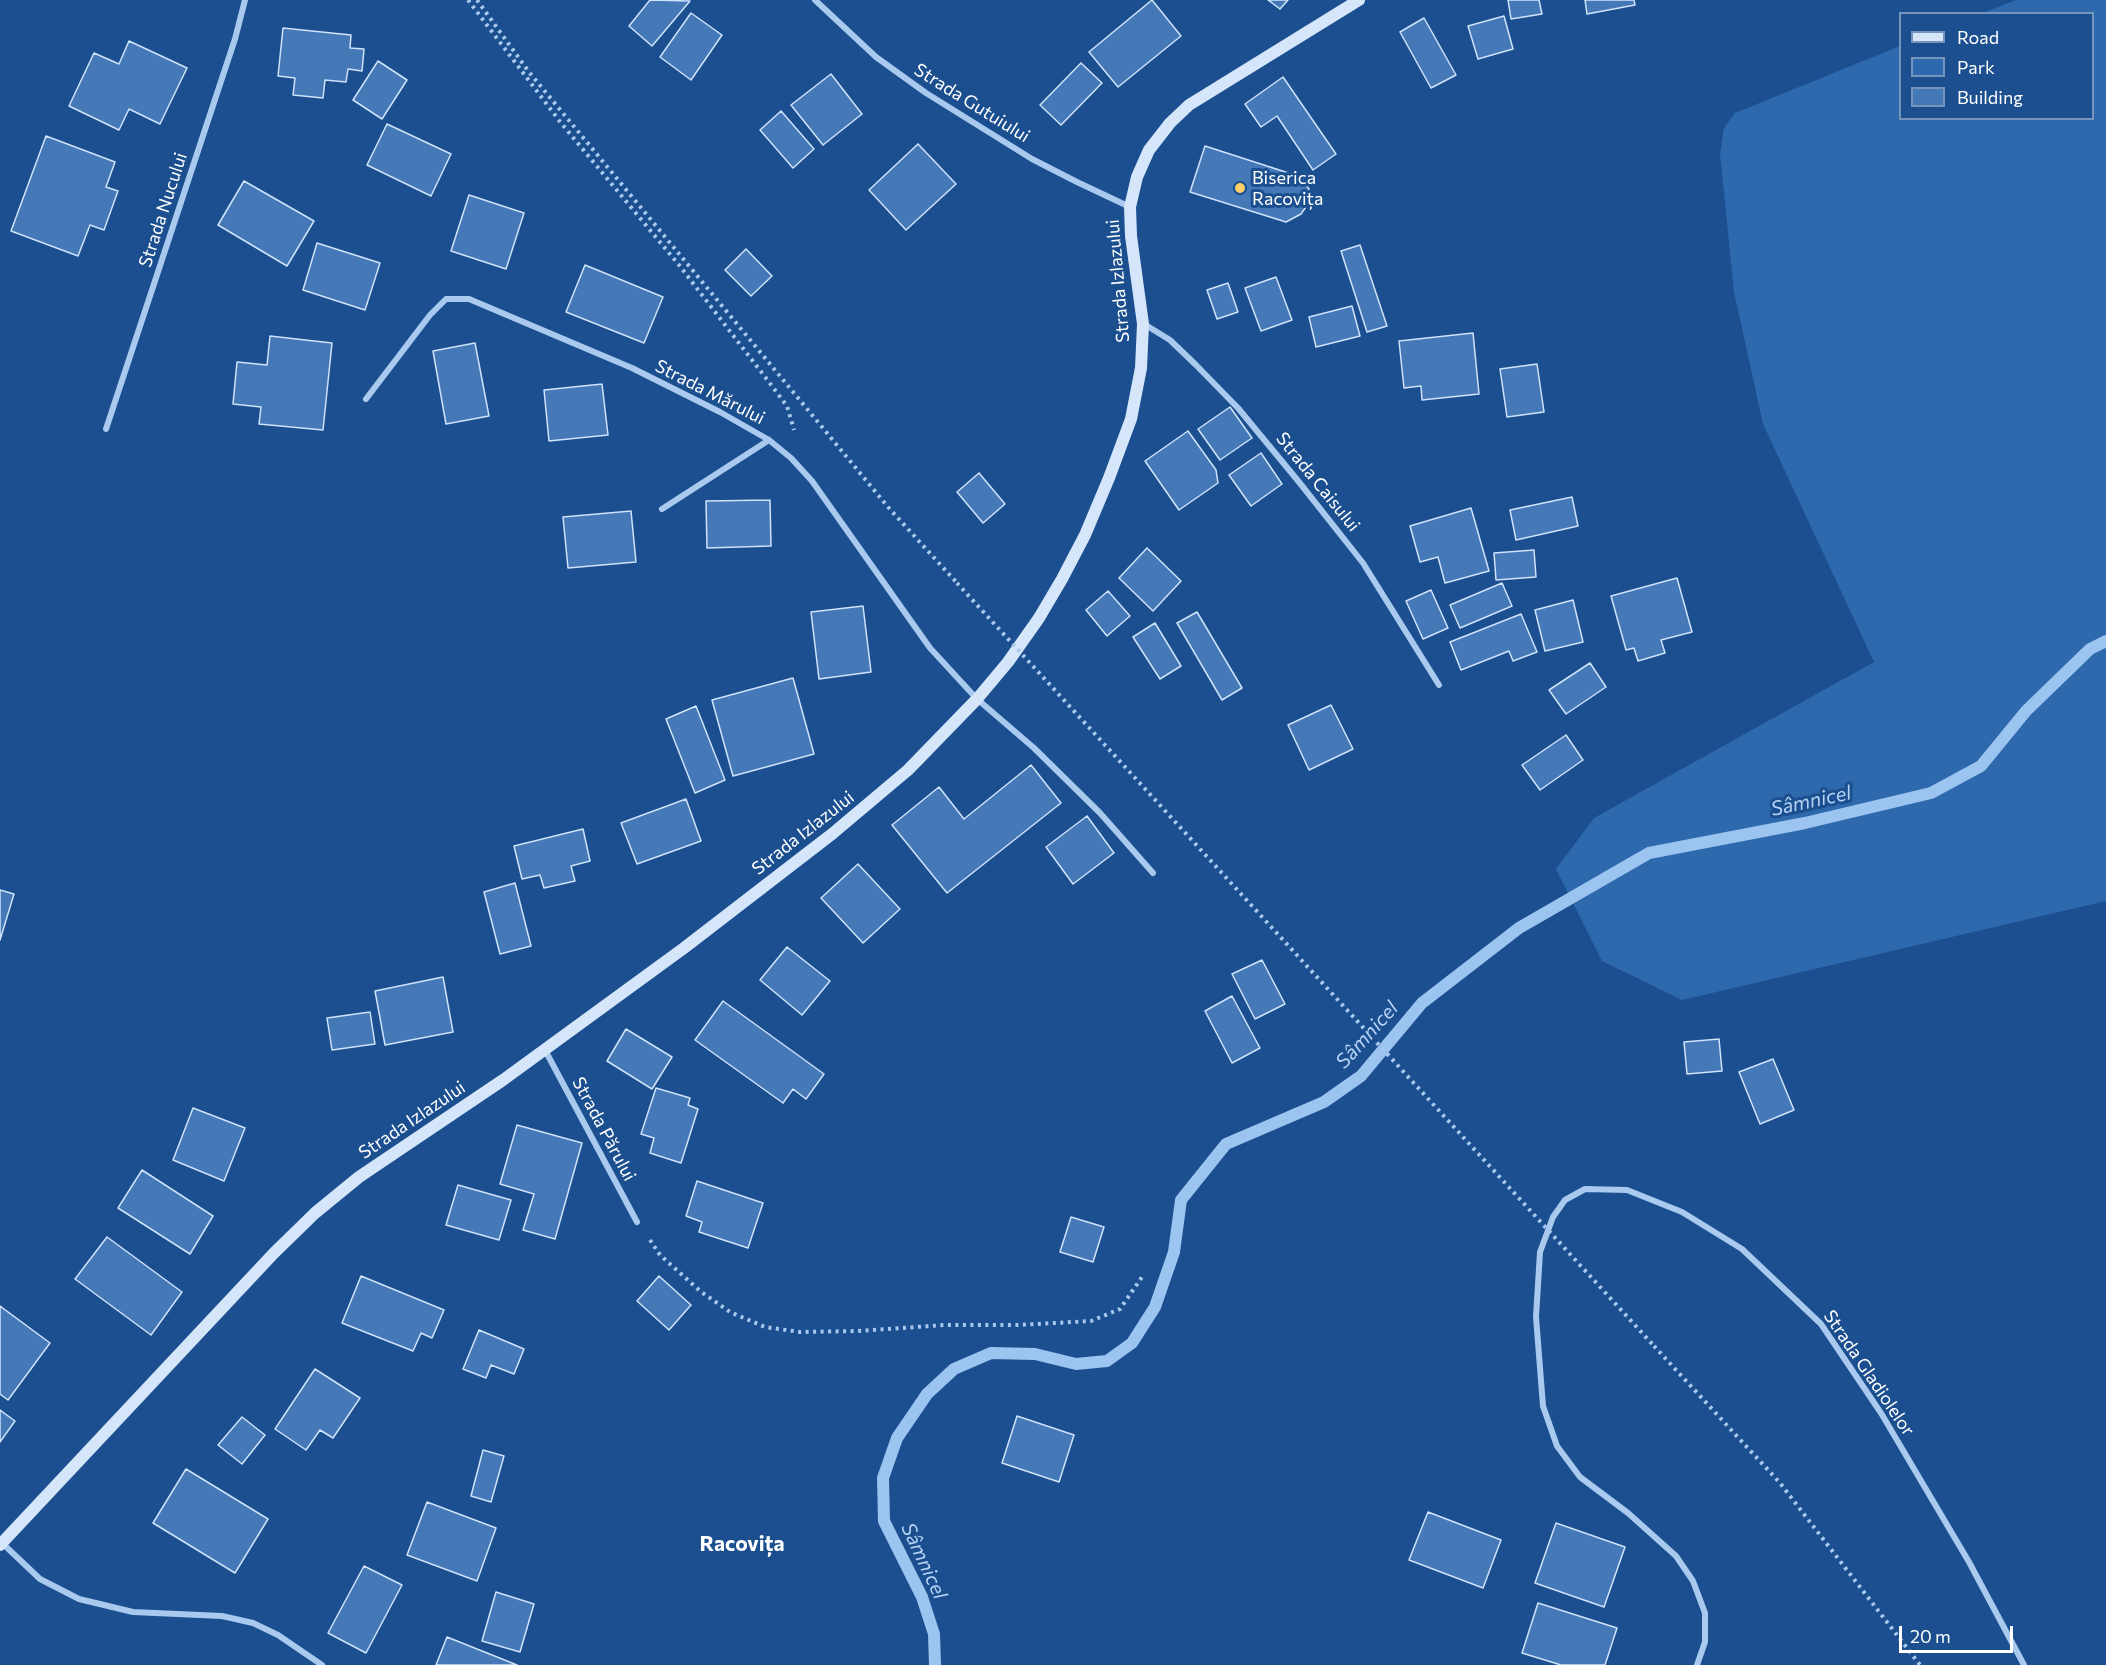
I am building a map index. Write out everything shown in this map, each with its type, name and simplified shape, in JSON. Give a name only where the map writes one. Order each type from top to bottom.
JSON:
[{"type":"street","name":"Strada Nucului","points":[[106,429],[246,0]]},
{"type":"street","name":"Strada Gutuiului","points":[[815,0],[876,57],[926,93],[1032,159],[1130,207]]},
{"type":"street","name":"Strada Izlazului","points":[[1,1544],[274,1253],[315,1214],[359,1177],[503,1080],[684,948],[832,834],[908,770],[976,699],[1008,662],[1039,618],[1062,579],[1085,535],[1131,419],[1141,368],[1143,324],[1131,236],[1130,207],[1137,177],[1149,150],[1170,123],[1189,105],[1359,0]]},
{"type":"street","name":"Strada Mărului","points":[[366,399],[429,315],[446,299],[469,299],[632,368],[720,412],[769,440],[791,458],[812,481],[930,648],[976,699],[1034,748],[1100,813],[1154,873]]},
{"type":"street","name":"Strada Caisului","points":[[1143,324],[1170,340],[1196,365],[1238,408],[1299,482],[1363,563],[1439,685]]},
{"type":"street","points":[[662,509],[769,440]]},
{"type":"street","name":"Strada Părului","points":[[545,1049],[637,1222]]},
{"type":"street","name":"Strada Gladiolelor","points":[[1697,1665],[1705,1642],[1706,1613],[1693,1581],[1676,1556],[1628,1513],[1580,1477],[1557,1446],[1543,1406],[1536,1317],[1540,1252],[1553,1217],[1566,1200],[1586,1189],[1627,1190],[1682,1212],[1742,1249],[1821,1324],[1881,1413],[1969,1562],[2024,1665]]},
{"type":"street","points":[[1,1544],[40,1579],[79,1599],[133,1612],[222,1616],[253,1623],[278,1635],[322,1665]]},
{"type":"path","points":[[468,0],[561,123],[679,265],[787,406],[794,432],[791,458]]},
{"type":"path","points":[[477,0],[529,72],[888,507],[1780,1484],[1920,1665]]},
{"type":"path","points":[[637,1222],[660,1254],[700,1291],[730,1312],[765,1327],[800,1332],[1091,1321],[1120,1309],[1142,1277]]},
{"type":"green space","points":[[2016,0],[2106,0],[2106,901],[1682,1000],[1602,961],[1556,869],[1594,818],[1874,662],[1763,424],[1734,292],[1720,154],[1724,128],[1735,113],[1899,46],[1899,120],[2094,120],[2094,12],[1986,12]]},
{"type":"building","points":[[650,0],[690,1],[652,46],[629,26]]},
{"type":"building","points":[[1152,0],[1181,36],[1118,87],[1089,52]]},
{"type":"building","points":[[1268,0],[1288,0],[1280,9]]},
{"type":"building","points":[[1508,0],[1539,0],[1542,14],[1511,19]]},
{"type":"building","points":[[1585,0],[1634,0],[1635,5],[1587,14]]},
{"type":"building","points":[[691,13],[722,35],[691,80],[660,57]]},
{"type":"building","points":[[1504,16],[1513,49],[1478,59],[1468,26]]},
{"type":"building","points":[[1424,18],[1456,75],[1431,88],[1400,32]]},
{"type":"building","points":[[283,28],[351,35],[350,48],[364,49],[362,71],[348,69],[346,82],[325,80],[323,98],[293,95],[295,78],[278,76]]},
{"type":"building","points":[[129,41],[187,68],[160,124],[129,109],[119,130],[69,106],[94,53],[119,64]]},
{"type":"building","points":[[378,61],[407,80],[382,119],[353,100]]},
{"type":"building","points":[[1081,63],[1102,83],[1061,125],[1040,105]]},
{"type":"building","points":[[831,74],[862,114],[823,145],[791,105]]},
{"type":"building","points":[[1283,77],[1336,154],[1313,170],[1277,116],[1261,127],[1245,104]]},
{"type":"building","points":[[781,111],[814,149],[793,168],[760,130]]},
{"type":"building","points":[[387,124],[451,154],[431,196],[367,165]]},
{"type":"building","points":[[46,136],[115,162],[106,187],[118,191],[104,230],[90,225],[78,256],[11,231]]},
{"type":"building","points":[[918,144],[956,184],[906,230],[869,190]]},
{"type":"building","points":[[1205,146],[1301,177],[1309,189],[1308,204],[1301,214],[1286,222],[1190,192]]},
{"type":"building","points":[[244,181],[314,221],[287,266],[218,225]]},
{"type":"building","points":[[469,195],[524,213],[506,269],[451,251]]},
{"type":"building","points":[[317,243],[380,263],[365,310],[303,290]]},
{"type":"building","points":[[1360,245],[1387,326],[1367,332],[1341,251]]},
{"type":"building","points":[[746,249],[772,276],[751,296],[725,270]]},
{"type":"building","points":[[585,265],[663,297],[644,343],[566,312]]},
{"type":"building","points":[[1276,277],[1292,320],[1261,331],[1245,288]]},
{"type":"building","points":[[1228,283],[1238,312],[1217,319],[1207,290]]},
{"type":"building","points":[[1352,306],[1360,336],[1316,347],[1309,317]]},
{"type":"building","points":[[1473,333],[1479,394],[1422,400],[1421,386],[1404,388],[1399,341]]},
{"type":"building","points":[[270,336],[332,343],[323,430],[259,424],[261,407],[233,404],[237,362],[267,365]]},
{"type":"building","points":[[475,343],[489,416],[446,424],[433,351]]},
{"type":"building","points":[[1537,364],[1544,412],[1507,417],[1500,369]]},
{"type":"building","points":[[602,384],[608,435],[549,441],[544,390]]},
{"type":"building","points":[[1230,407],[1252,438],[1220,460],[1198,429]]},
{"type":"building","points":[[1188,431],[1216,470],[1218,483],[1179,510],[1145,461]]},
{"type":"building","points":[[1261,453],[1282,484],[1251,506],[1229,475]]},
{"type":"building","points":[[979,473],[1005,504],[983,523],[957,492]]},
{"type":"building","points":[[1572,497],[1578,526],[1516,540],[1510,510]]},
{"type":"building","points":[[770,500],[771,546],[707,548],[706,501]]},
{"type":"building","points":[[1471,508],[1489,571],[1445,583],[1438,557],[1420,562],[1410,526]]},
{"type":"building","points":[[631,511],[636,562],[568,568],[563,517]]},
{"type":"building","points":[[1147,548],[1181,581],[1153,611],[1119,578]]},
{"type":"building","points":[[1534,550],[1536,577],[1496,580],[1494,553]]},
{"type":"building","points":[[1677,578],[1692,632],[1661,640],[1665,653],[1638,661],[1634,648],[1626,650],[1611,596]]},
{"type":"building","points":[[1502,583],[1512,606],[1460,628],[1450,605]]},
{"type":"building","points":[[1431,590],[1448,628],[1423,639],[1406,601]]},
{"type":"building","points":[[1108,591],[1130,616],[1107,636],[1086,610]]},
{"type":"building","points":[[1573,600],[1583,642],[1545,651],[1535,610]]},
{"type":"building","points":[[863,606],[871,672],[819,679],[811,612]]},
{"type":"building","points":[[1197,612],[1242,688],[1222,700],[1177,623]]},
{"type":"building","points":[[1521,614],[1537,652],[1513,661],[1509,651],[1461,670],[1450,642]]},
{"type":"building","points":[[1155,623],[1181,666],[1160,679],[1133,637]]},
{"type":"building","points":[[1590,663],[1606,687],[1566,714],[1549,690]]},
{"type":"building","points":[[793,678],[814,754],[733,776],[712,700]]},
{"type":"building","points":[[1331,705],[1353,749],[1309,770],[1288,725]]},
{"type":"building","points":[[696,706],[725,780],[695,793],[666,719]]},
{"type":"building","points":[[1566,735],[1583,760],[1540,790],[1522,765]]},
{"type":"building","points":[[1031,765],[1061,803],[947,893],[892,825],[939,787],[964,819]]},
{"type":"building","points":[[686,799],[701,841],[637,864],[621,823]]},
{"type":"building","points":[[1087,816],[1114,853],[1073,884],[1046,847]]},
{"type":"building","points":[[583,829],[590,861],[571,866],[575,881],[544,888],[540,875],[522,879],[514,846]]},
{"type":"building","points":[[858,864],[900,909],[863,943],[821,898]]},
{"type":"building","points":[[515,883],[531,946],[500,954],[484,892]]},
{"type":"building","points":[[0,890],[14,894],[0,940]]},
{"type":"building","points":[[787,947],[830,981],[802,1015],[760,980]]},
{"type":"building","points":[[1262,960],[1285,1004],[1255,1019],[1232,974]]},
{"type":"building","points":[[443,977],[453,1032],[385,1045],[375,991]]},
{"type":"building","points":[[1232,996],[1260,1048],[1232,1063],[1205,1011]]},
{"type":"building","points":[[723,1001],[824,1074],[806,1099],[793,1089],[783,1103],[695,1040]]},
{"type":"building","points":[[370,1012],[375,1044],[332,1050],[327,1018]]},
{"type":"building","points":[[626,1029],[672,1057],[652,1089],[607,1061]]},
{"type":"building","points":[[1719,1039],[1722,1071],[1687,1074],[1684,1042]]},
{"type":"building","points":[[1773,1059],[1794,1110],[1760,1124],[1739,1072]]},
{"type":"building","points":[[656,1088],[690,1098],[688,1105],[698,1109],[681,1163],[650,1153],[654,1138],[641,1134]]},
{"type":"building","points":[[193,1108],[245,1128],[224,1181],[173,1160]]},
{"type":"building","points":[[517,1125],[582,1143],[555,1239],[523,1230],[534,1194],[500,1184]]},
{"type":"building","points":[[142,1170],[213,1216],[190,1254],[118,1208]]},
{"type":"building","points":[[697,1181],[763,1203],[748,1248],[699,1232],[702,1222],[686,1216]]},
{"type":"building","points":[[458,1185],[511,1200],[499,1240],[446,1225]]},
{"type":"building","points":[[1071,1217],[1104,1227],[1093,1262],[1060,1252]]},
{"type":"building","points":[[107,1237],[182,1292],[151,1335],[75,1279]]},
{"type":"building","points":[[361,1276],[444,1310],[432,1338],[421,1333],[413,1351],[342,1323]]},
{"type":"building","points":[[659,1276],[691,1305],[669,1330],[637,1301]]},
{"type":"building","points":[[0,1306],[50,1343],[8,1400],[0,1394]]},
{"type":"building","points":[[479,1330],[524,1349],[514,1374],[491,1365],[486,1378],[463,1369]]},
{"type":"building","points":[[315,1369],[360,1398],[333,1438],[320,1430],[306,1450],[275,1429]]},
{"type":"building","points":[[0,1410],[15,1421],[0,1442]]},
{"type":"building","points":[[1017,1416],[1074,1435],[1059,1482],[1002,1463]]},
{"type":"building","points":[[242,1417],[265,1435],[242,1464],[218,1445]]},
{"type":"building","points":[[483,1450],[504,1456],[491,1502],[471,1496]]},
{"type":"building","points":[[186,1469],[268,1519],[235,1573],[153,1523]]},
{"type":"building","points":[[427,1502],[496,1528],[477,1581],[407,1555]]},
{"type":"building","points":[[1428,1512],[1501,1540],[1483,1588],[1409,1560]]},
{"type":"building","points":[[1556,1523],[1625,1547],[1604,1607],[1535,1583]]},
{"type":"building","points":[[364,1566],[402,1585],[366,1653],[328,1633]]},
{"type":"building","points":[[496,1592],[534,1604],[520,1652],[482,1641]]},
{"type":"building","points":[[1538,1603],[1617,1628],[1605,1665],[1561,1665],[1522,1653]]},
{"type":"building","points":[[447,1637],[517,1665],[436,1665]]},
{"type":"waterway","name":"Sâmnicel","points":[[935,1665],[934,1634],[922,1597],[884,1521],[883,1478],[897,1438],[927,1394],[954,1369],[991,1353],[1035,1354],[1076,1364],[1107,1361],[1132,1343],[1155,1307],[1174,1252],[1181,1200],[1226,1144],[1324,1102],[1361,1076],[1422,1003],[1519,928],[1649,853],[1805,823],[1931,793],[1981,766],[2026,711],[2090,649],[2106,641]]},
{"type":"place","name":"Biserica Racovița","points":[[1240,188]]},
{"type":"district","name":"Racovița","points":[[742,1544]]}]
